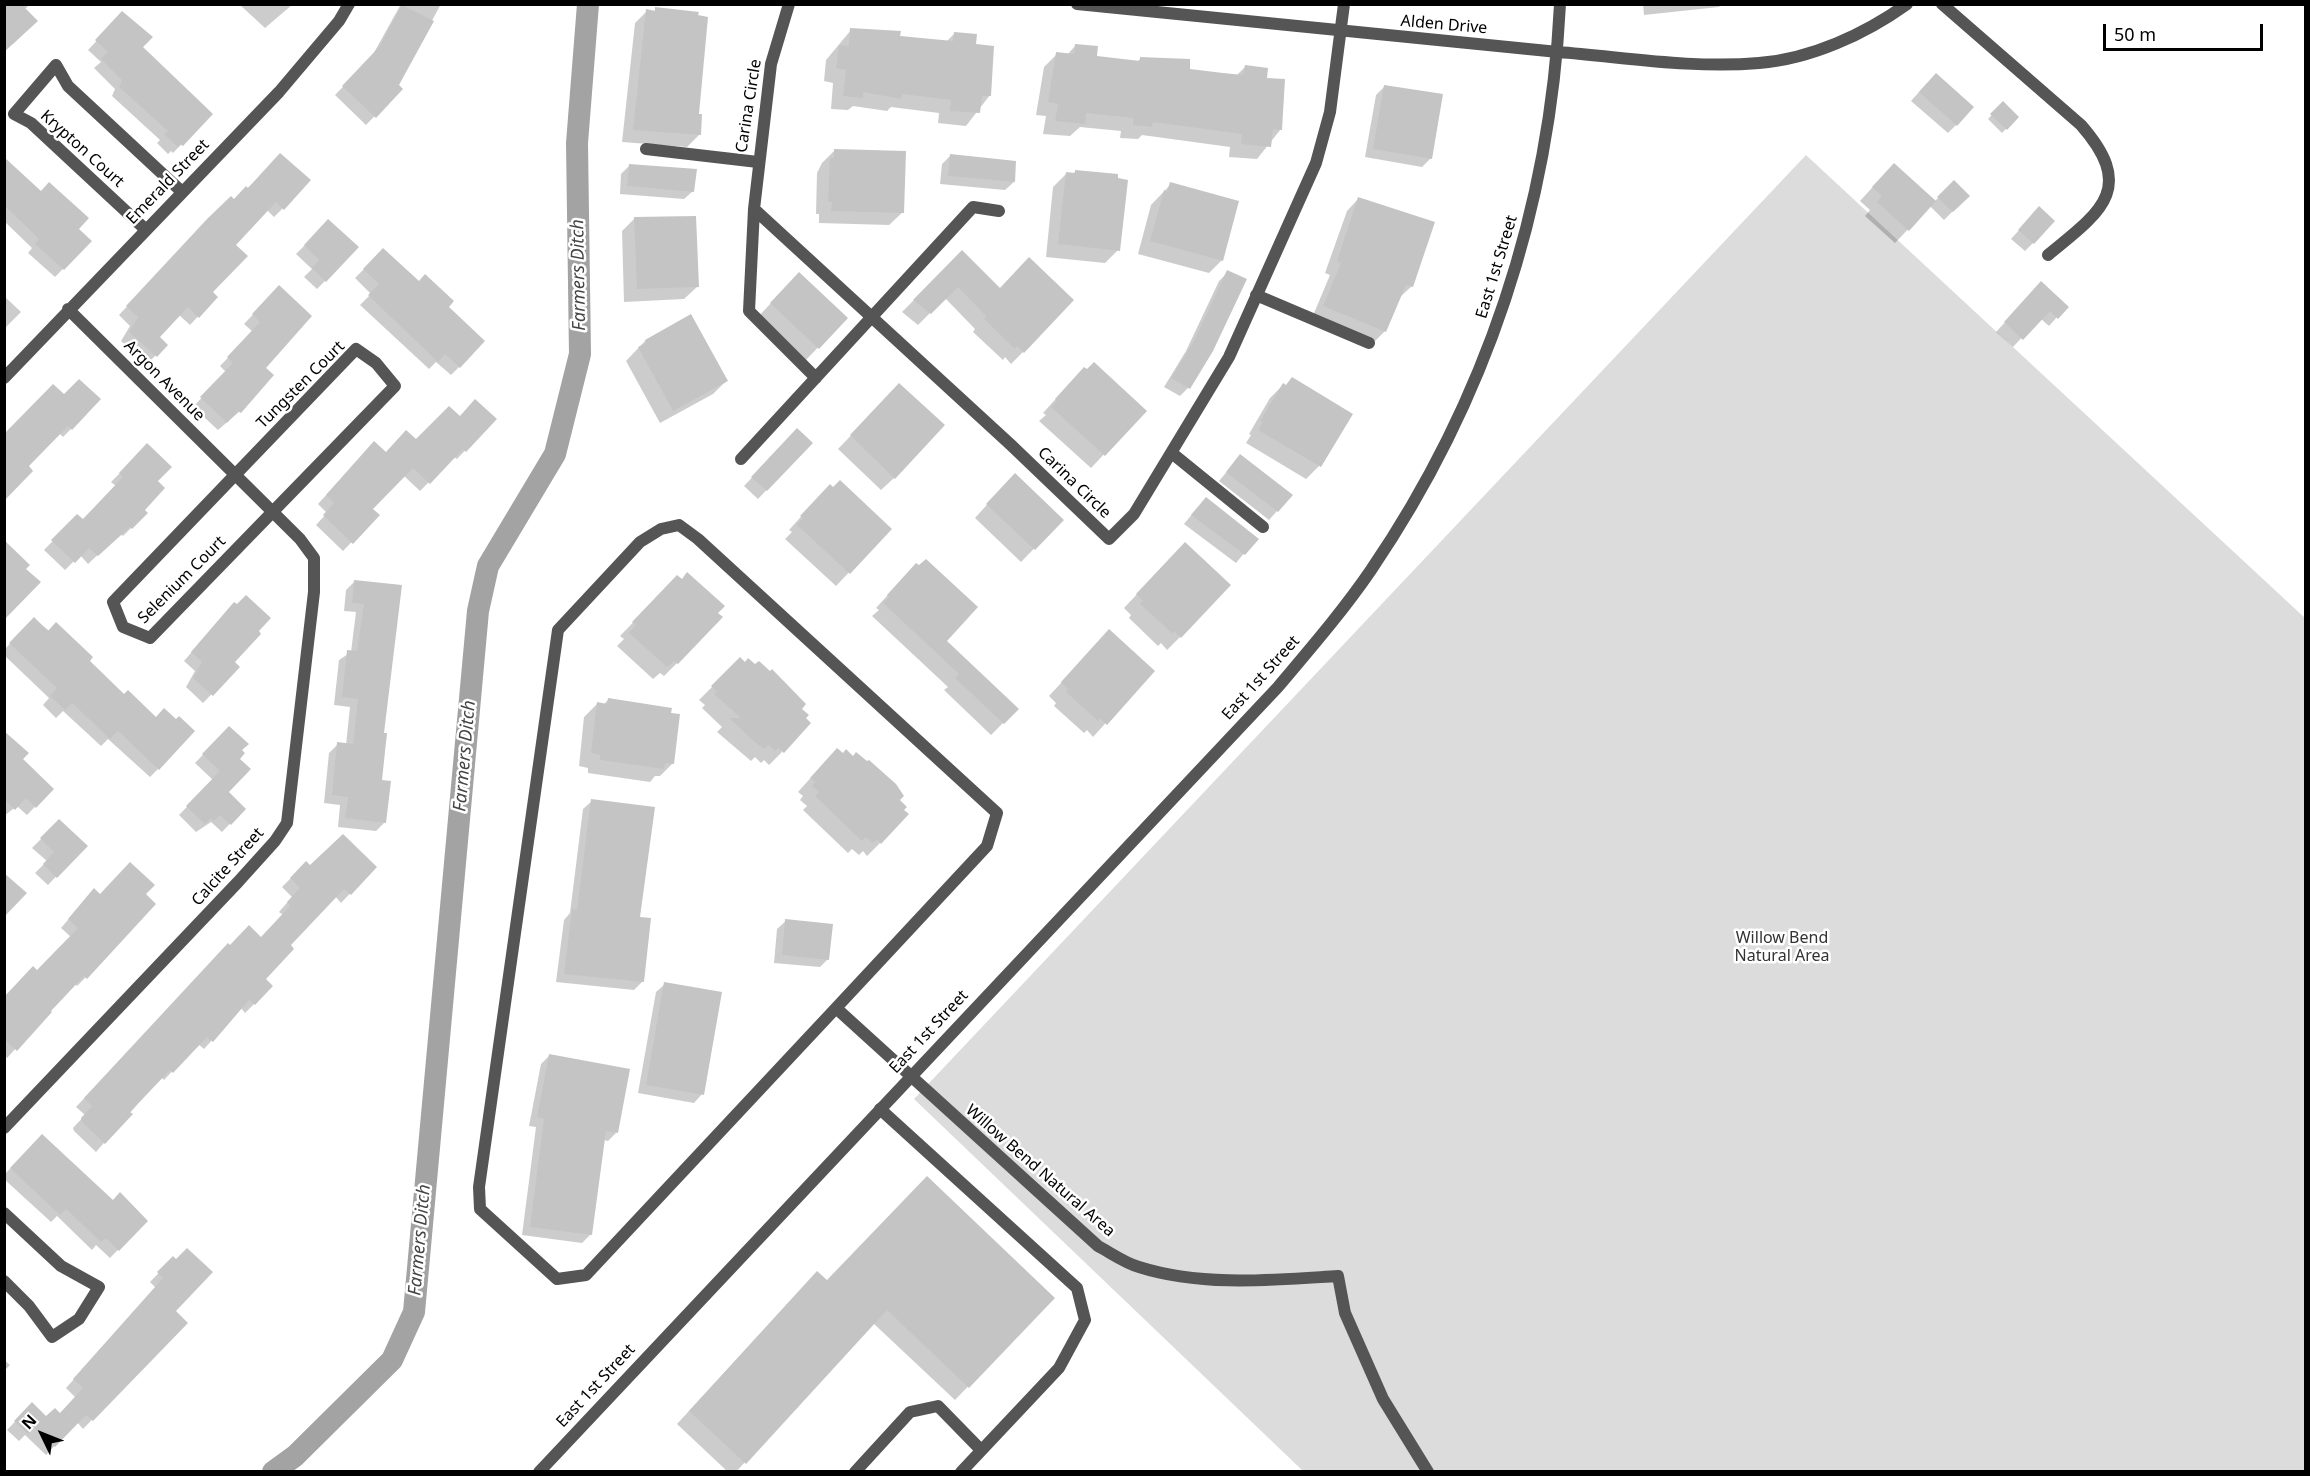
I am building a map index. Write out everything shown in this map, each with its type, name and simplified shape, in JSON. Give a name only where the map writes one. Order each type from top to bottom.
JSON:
[{"type":"street","name":"Emerald Street","points":[[4,378],[181,191],[279,92],[339,21],[349,4]]},
{"type":"street","name":"Carina Circle","points":[[789,4],[771,64],[754,209],[1109,539],[1134,514],[1173,454],[1229,357],[1316,163],[1330,112],[1344,4]]},
{"type":"street","name":"Alden Drive","points":[[1077,4],[1558,52]]},
{"type":"street","name":"East 1st Street","points":[[543,1470],[1278,687],[1345,604],[1411,508],[1469,394],[1504,306],[1526,235],[1543,162],[1558,52],[1560,4]]},
{"type":"street","points":[[1558,52],[1699,64],[1758,63],[1814,52],[1866,30],[1907,4]]},
{"type":"street","points":[[1942,4],[2081,125],[2099,145],[2109,165],[2110,181],[2102,204],[2083,226],[2048,255]]},
{"type":"street","name":"Krypton Court","points":[[145,229],[31,123],[14,114],[56,65],[68,86],[181,191]]},
{"type":"street","points":[[645,149],[758,162]]},
{"type":"street","points":[[741,459],[973,207],[999,211]]},
{"type":"street","points":[[754,209],[749,311],[816,378]]},
{"type":"street","points":[[1256,296],[1369,343]]},
{"type":"street","name":"Argon Avenue","points":[[68,309],[236,476]]},
{"type":"street","name":"Tungsten Court","points":[[236,476],[356,349],[376,363],[395,386],[274,510]]},
{"type":"street","points":[[1173,454],[1263,528]]},
{"type":"street","name":"Calcite Street","points":[[6,1122],[238,882],[275,841],[287,823],[314,591],[314,558],[274,510],[236,476]]},
{"type":"street","name":"Selenium Court","points":[[236,476],[185,525],[113,602],[123,627],[150,638],[274,510]]},
{"type":"street","points":[[679,525],[698,539],[997,813],[987,846],[836,1008],[586,1275],[557,1280],[480,1209],[479,1187],[558,630],[640,542],[661,529],[679,525]]},
{"type":"street","points":[[836,1008],[910,1077]]},
{"type":"street","name":"Willow Bend Natural Area","points":[[910,1077],[1098,1246],[1138,1267],[1190,1277],[1265,1281],[1338,1276],[1345,1313],[1383,1399],[1428,1472]]},
{"type":"street","points":[[880,1109],[1077,1288],[1085,1320],[1059,1368],[961,1472]]},
{"type":"street","points":[[4,1213],[61,1266],[99,1287],[79,1318],[52,1337],[29,1306],[4,1281]]},
{"type":"street","points":[[855,1472],[910,1412],[938,1406],[981,1450]]},
{"type":"green space","name":"Willow Bend Natural Area","points":[[1806,155],[2305,618],[2305,1471],[1303,1471],[914,1099]]},
{"type":"building","points":[[4,4],[21,4],[38,21],[4,52]]},
{"type":"building","points":[[402,5],[434,21],[399,85],[403,89],[376,118],[342,86],[379,47]]},
{"type":"building","points":[[655,7],[699,12],[698,15],[708,17],[699,114],[702,114],[701,135],[633,130],[646,9],[655,11]]},
{"type":"building","points":[[122,11],[153,37],[143,47],[213,114],[183,146],[180,144],[178,147],[164,134],[168,131],[119,87],[122,80],[101,59],[108,52],[95,40]]},
{"type":"building","points":[[850,28],[901,31],[900,36],[953,41],[954,32],[977,34],[976,44],[994,46],[991,96],[982,96],[980,113],[950,111],[951,100],[902,94],[901,99],[863,92],[863,98],[843,96],[846,70],[836,68],[839,45],[849,46]]},
{"type":"building","points":[[1075,44],[1098,46],[1097,56],[1140,61],[1140,57],[1190,59],[1190,69],[1243,75],[1245,65],[1268,68],[1267,78],[1285,79],[1282,130],[1273,129],[1271,147],[1241,144],[1242,134],[1153,122],[1152,127],[1133,125],[1133,118],[1086,113],[1085,124],[1055,121],[1058,104],[1048,102],[1056,52],[1074,54]]},
{"type":"building","points":[[1936,73],[1974,107],[1957,126],[1919,92]]},
{"type":"building","points":[[1384,85],[1443,94],[1432,159],[1373,149]]},
{"type":"building","points":[[2003,101],[2019,117],[2007,130],[1990,114]]},
{"type":"building","points":[[834,149],[906,151],[904,213],[831,211],[832,202],[828,202],[830,158],[834,158]]},
{"type":"building","points":[[280,153],[311,180],[284,210],[276,202],[236,245],[248,256],[213,292],[218,297],[199,318],[188,307],[160,337],[168,345],[157,357],[129,332],[138,317],[126,306],[208,218],[231,196],[234,199],[246,186],[248,188]]},
{"type":"building","points":[[950,154],[1016,161],[1015,182],[948,176]]},
{"type":"building","points":[[4,157],[41,191],[49,182],[89,218],[79,229],[92,241],[64,270],[35,244],[39,239],[4,205]]},
{"type":"building","points":[[1894,163],[1936,201],[1909,231],[1877,202],[1882,196],[1872,187]]},
{"type":"building","points":[[629,164],[697,169],[694,192],[627,186]]},
{"type":"building","points":[[1075,170],[1118,174],[1118,178],[1128,180],[1120,251],[1058,244],[1066,172],[1075,173]]},
{"type":"building","points":[[1954,180],[1970,196],[1953,212],[1937,197]]},
{"type":"building","points":[[1170,182],[1239,201],[1223,261],[1150,241],[1164,190],[1167,192]]},
{"type":"building","points":[[1358,197],[1435,222],[1413,287],[1406,285],[1386,332],[1323,306],[1341,263],[1337,261]]},
{"type":"building","points":[[2039,206],[2055,221],[2034,244],[2018,230]]},
{"type":"building","points":[[696,216],[699,287],[637,289],[634,217]]},
{"type":"building","points":[[328,219],[359,247],[326,282],[312,268],[319,260],[304,245]]},
{"type":"building","points":[[383,248],[419,281],[425,274],[454,301],[449,307],[485,341],[460,368],[445,354],[438,362],[368,295],[379,284],[363,269]]},
{"type":"building","points":[[962,250],[1000,288],[1029,257],[1074,300],[1024,353],[1017,346],[1015,349],[984,319],[986,316],[958,287],[931,314],[913,300]]},
{"type":"building","points":[[1227,270],[1247,279],[1213,351],[1190,389],[1171,378],[1194,341]]},
{"type":"building","points":[[799,272],[848,318],[819,349],[770,303]]},
{"type":"building","points":[[2041,281],[2069,307],[2058,319],[2050,311],[2023,340],[2004,322]]},
{"type":"building","points":[[279,285],[312,316],[266,368],[274,375],[241,413],[238,411],[227,423],[200,397],[233,363],[227,357],[260,322],[252,314]]},
{"type":"building","points":[[691,314],[728,381],[673,411],[638,347],[646,343],[645,340]]},
{"type":"building","points":[[1094,362],[1147,411],[1105,456],[1051,407],[1057,401],[1055,399],[1084,367],[1087,369]]},
{"type":"building","points":[[1292,377],[1353,414],[1321,467],[1258,430],[1263,422],[1260,421],[1283,383],[1286,385]]},
{"type":"building","points":[[79,379],[101,399],[72,430],[68,426],[29,466],[33,471],[4,501],[4,434],[53,384],[64,394]]},
{"type":"building","points":[[899,383],[945,425],[895,479],[850,435]]},
{"type":"building","points":[[475,399],[497,419],[466,452],[463,449],[430,484],[413,468],[373,509],[380,515],[353,544],[323,515],[334,503],[326,495],[374,441],[386,452],[406,430],[416,439],[449,406],[460,416]]},
{"type":"building","points":[[797,428],[813,443],[767,491],[751,477]]},
{"type":"building","points":[[147,443],[172,467],[158,481],[165,488],[145,510],[148,513],[132,529],[130,527],[98,556],[89,548],[75,563],[51,540],[77,514],[83,519],[123,477],[119,473]]},
{"type":"building","points":[[1240,454],[1293,495],[1278,512],[1226,472]]},
{"type":"building","points":[[1015,473],[1064,520],[1035,550],[986,504]]},
{"type":"building","points":[[840,480],[892,529],[850,574],[797,525],[803,518],[800,516],[830,484],[833,487]]},
{"type":"building","points":[[1206,497],[1259,539],[1245,555],[1191,515]]},
{"type":"building","points":[[4,540],[30,565],[26,569],[41,582],[4,620]]},
{"type":"building","points":[[1185,542],[1231,585],[1181,638],[1174,631],[1173,634],[1140,604],[1143,601],[1136,594]]},
{"type":"building","points":[[926,559],[978,607],[947,641],[1019,709],[1004,724],[955,678],[959,674],[883,603],[889,597],[887,595],[916,563],[919,565]]},
{"type":"building","points":[[687,572],[725,606],[718,613],[723,617],[678,664],[674,661],[667,667],[629,633],[636,625],[632,622],[677,575],[682,579]]},
{"type":"building","points":[[354,580],[402,585],[384,733],[387,733],[382,780],[391,781],[386,823],[345,818],[348,797],[332,795],[337,742],[353,744],[358,699],[342,697],[347,650],[357,651],[364,604],[352,603]]},
{"type":"building","points":[[246,595],[271,618],[259,631],[261,634],[235,662],[240,667],[213,696],[193,678],[202,662],[191,652],[234,602],[237,604]]},
{"type":"building","points":[[34,617],[48,631],[56,622],[93,657],[90,661],[124,694],[128,690],[156,717],[164,708],[176,719],[179,716],[195,731],[159,770],[118,731],[110,739],[72,703],[65,710],[50,696],[57,688],[9,643]]},
{"type":"building","points":[[1109,629],[1155,671],[1107,725],[1100,718],[1098,721],[1066,692],[1068,689],[1061,682]]},
{"type":"building","points":[[740,657],[745,662],[748,658],[755,664],[759,661],[770,671],[772,669],[806,704],[802,709],[809,715],[806,718],[811,723],[784,753],[778,748],[775,751],[768,745],[765,749],[757,744],[729,718],[741,718],[714,694],[717,692],[711,686]]},
{"type":"building","points":[[608,698],[672,708],[671,713],[680,714],[674,764],[665,763],[664,769],[600,760],[600,755],[591,753],[597,702],[607,704]]},
{"type":"building","points":[[229,726],[249,744],[242,750],[245,753],[240,759],[251,769],[229,792],[246,809],[231,825],[220,815],[214,821],[211,818],[205,824],[186,806],[220,771],[202,754]]},
{"type":"building","points":[[4,731],[29,753],[23,759],[54,789],[36,808],[26,798],[15,810],[4,799]]},
{"type":"building","points":[[837,748],[843,753],[846,749],[853,756],[856,752],[867,761],[869,760],[896,784],[904,796],[900,800],[907,807],[904,810],[909,814],[881,844],[877,839],[873,843],[866,837],[862,841],[815,796],[819,792],[812,786],[815,782],[810,778]]},
{"type":"building","points":[[591,799],[655,807],[640,917],[651,918],[644,982],[564,974],[572,909],[577,910]]},
{"type":"building","points":[[59,819],[88,846],[57,878],[43,864],[54,852],[40,838]]},
{"type":"building","points":[[343,834],[377,867],[351,895],[344,889],[291,945],[294,949],[266,979],[273,986],[255,1005],[249,1000],[213,1042],[207,1037],[173,1073],[170,1070],[130,1112],[133,1114],[105,1144],[82,1122],[81,1118],[92,1106],[84,1098],[228,943],[230,945],[249,925],[261,937],[290,906],[287,902],[300,888],[290,878],[306,861],[310,865]]},
{"type":"building","points":[[130,862],[155,885],[146,894],[156,904],[87,979],[84,976],[17,1051],[4,1039],[4,997],[33,966],[37,970],[78,928],[68,919],[94,888],[100,894]]},
{"type":"building","points":[[4,873],[27,893],[4,917]]},
{"type":"building","points":[[785,919],[833,924],[829,960],[782,955]]},
{"type":"building","points":[[664,982],[722,992],[704,1095],[646,1085]]},
{"type":"building","points":[[549,1054],[630,1069],[618,1133],[606,1131],[592,1235],[530,1227],[544,1119],[537,1117]]},
{"type":"building","points":[[42,1134],[113,1200],[120,1192],[148,1221],[119,1251],[106,1238],[101,1242],[66,1209],[60,1215],[10,1168]]},
{"type":"building","points":[[927,1176],[1055,1298],[969,1388],[887,1310],[746,1464],[689,1411],[817,1271],[827,1280]]},
{"type":"building","points":[[187,1248],[213,1272],[176,1311],[188,1323],[93,1421],[86,1415],[55,1447],[34,1428],[28,1434],[14,1421],[32,1402],[46,1416],[55,1408],[60,1413],[83,1388],[73,1379],[163,1278],[157,1272],[173,1256],[176,1259]]},
{"type":"waterway","name":"Farmers Ditch","points":[[273,1472],[295,1456],[392,1360],[414,1312],[478,611],[488,566],[555,454],[580,354],[577,143],[588,4]]}]
